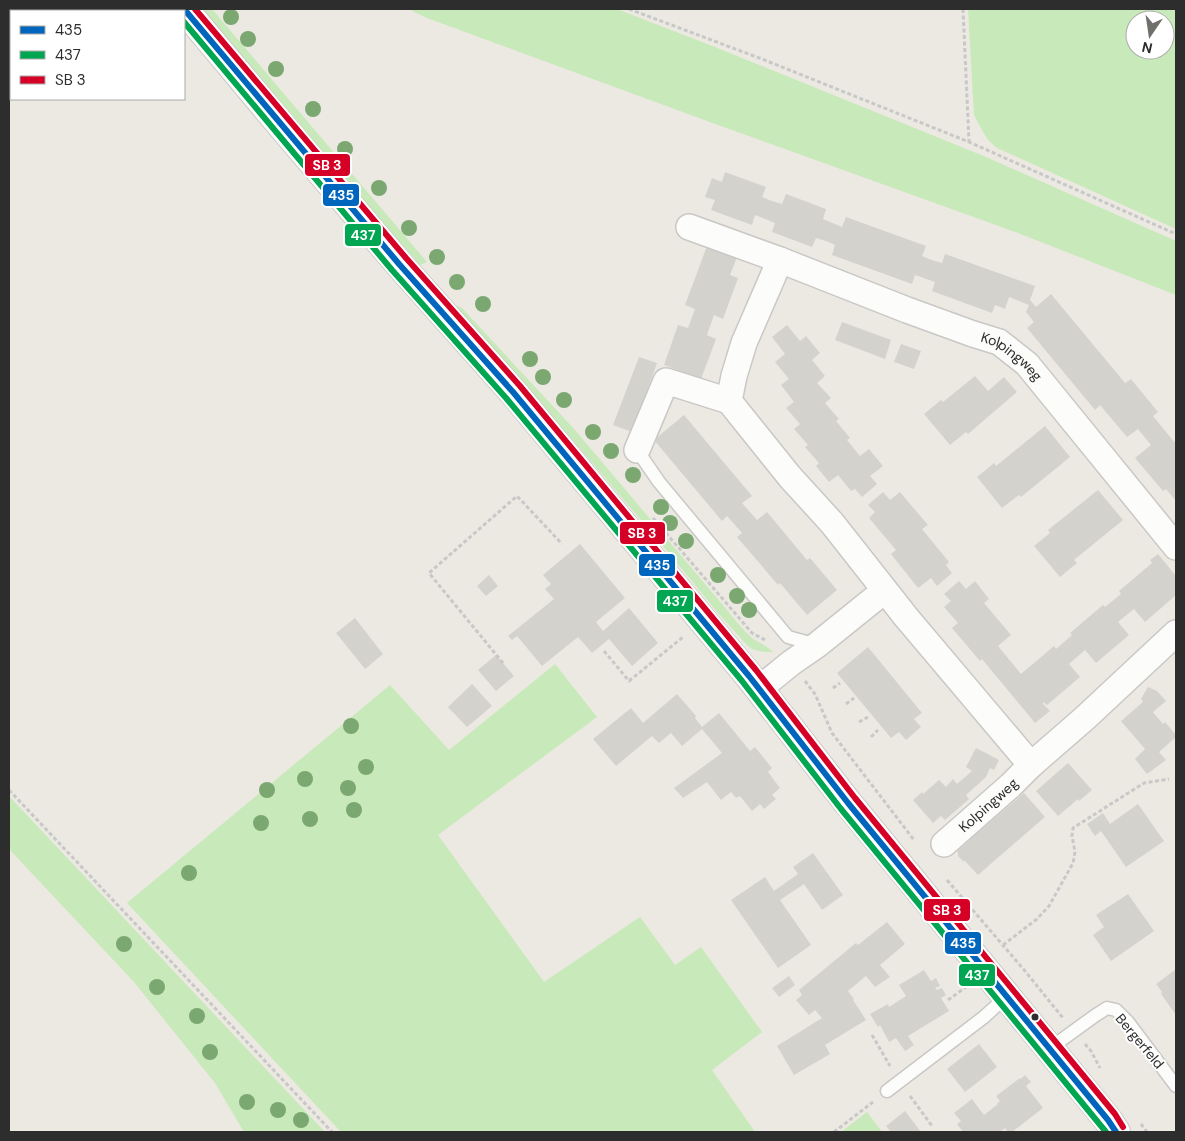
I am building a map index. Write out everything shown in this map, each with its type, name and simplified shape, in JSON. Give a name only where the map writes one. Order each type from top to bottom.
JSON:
[{"type":"main road","points":[[185,10],[399,264],[513,392],[759,689],[848,803],[1108,1120],[1127,1126]]},
{"type":"street","name":"Kolpingweg","points":[[689,228],[780,260],[907,310],[999,342],[1026,364],[1176,546]]},
{"type":"street","points":[[729,401],[744,343],[780,260]]},
{"type":"street","points":[[637,450],[666,381],[729,401],[790,477],[832,523],[906,618],[1031,765]]},
{"type":"street","points":[[759,689],[817,645],[884,590]]},
{"type":"street","name":"Kolpingweg","points":[[944,844],[1018,779],[1176,633]]},
{"type":"lane","points":[[637,450],[660,482],[788,637],[817,645]]},
{"type":"lane","points":[[887,1091],[984,1017],[1007,996]]},
{"type":"lane","name":"Bergerfeld","points":[[1049,1049],[1096,1014],[1107,1008],[1116,1010],[1128,1022],[1176,1086]]},
{"type":"path","points":[[629,9],[762,59],[970,142],[1176,234]]},
{"type":"path","points":[[963,9],[970,142]]},
{"type":"path","points":[[503,663],[429,573],[517,496],[562,544]]},
{"type":"path","points":[[604,651],[629,681],[703,621]]},
{"type":"path","points":[[833,688],[840,683]]},
{"type":"path","points":[[846,704],[854,698]]},
{"type":"path","points":[[859,722],[868,716]]},
{"type":"path","points":[[871,737],[878,730]]},
{"type":"path","points":[[1003,945],[1049,906],[1073,863],[1075,852],[1072,836],[1073,828],[1144,783],[1170,779]]},
{"type":"path","points":[[9,790],[332,1132]]},
{"type":"path","points":[[946,878],[1091,1051],[1102,1071]]},
{"type":"path","points":[[834,1132],[887,1091]]},
{"type":"path","points":[[1127,1126],[1147,1132]]},
{"type":"green space","points":[[203,9],[212,9],[427,262],[420,265]]},
{"type":"green space","points":[[408,9],[617,9],[986,157],[1176,241],[1176,295],[1018,233],[718,125],[427,18]]},
{"type":"green space","points":[[968,9],[1176,9],[1176,229],[997,148],[983,132],[974,115]]},
{"type":"green space","points":[[452,307],[462,308],[575,430],[742,628],[752,638],[773,652],[752,649],[746,644],[570,437]]},
{"type":"green space","points":[[555,664],[597,717],[438,835],[544,982],[640,917],[675,965],[701,947],[762,1032],[712,1070],[755,1132],[341,1132],[127,903],[390,685],[449,750]]},
{"type":"green space","points":[[9,796],[325,1132],[244,1132],[215,1083],[134,982],[9,849]]},
{"type":"green space","points":[[867,1112],[882,1132],[841,1132]]},
{"type":"building","points":[[725,172],[766,187],[762,197],[772,201],[782,204],[786,194],[826,209],[823,219],[842,227],[846,217],[926,246],[922,256],[932,260],[942,263],[945,254],[1035,286],[1030,300],[1036,307],[1051,294],[1125,383],[1131,379],[1158,412],[1153,416],[1176,444],[1176,501],[1166,489],[1163,491],[1135,458],[1151,445],[1138,429],[1127,437],[1100,405],[1095,410],[1027,328],[1034,322],[1026,312],[1029,305],[1009,297],[1005,309],[995,305],[992,313],[932,291],[935,282],[915,275],[912,284],[832,255],[835,245],[826,241],[816,238],[812,247],[772,232],[775,223],[755,215],[752,225],[711,210],[715,200],[705,197],[712,178],[722,182]]},
{"type":"building","points":[[707,246],[737,257],[730,275],[738,278],[723,319],[714,315],[707,335],[716,339],[701,379],[664,365],[678,325],[688,328],[695,309],[685,305]]},
{"type":"building","points":[[842,322],[891,340],[885,359],[835,340]]},
{"type":"building","points":[[787,325],[800,341],[806,336],[820,353],[812,360],[825,376],[817,383],[831,398],[825,403],[839,419],[836,421],[850,438],[847,440],[860,456],[869,449],[883,466],[870,476],[877,484],[862,497],[855,489],[851,491],[838,475],[829,482],[816,466],[819,463],[805,447],[808,445],[794,429],[800,424],[786,408],[794,402],[781,385],[789,379],[775,362],[785,354],[772,337]]},
{"type":"building","points":[[901,344],[921,351],[914,369],[894,362]]},
{"type":"building","points":[[639,357],[657,363],[632,432],[613,425]]},
{"type":"building","points":[[975,376],[988,391],[1004,377],[1017,392],[968,434],[966,432],[950,445],[924,414],[941,400],[943,402]]},
{"type":"building","points":[[684,415],[752,496],[742,503],[757,520],[767,512],[807,560],[810,558],[837,590],[807,615],[780,583],[778,585],[737,537],[742,533],[727,516],[722,521],[654,440]]},
{"type":"building","points":[[1045,426],[1070,457],[1021,497],[1019,495],[1002,508],[977,477],[994,463],[996,466]]},
{"type":"building","points":[[1098,490],[1123,520],[1074,560],[1077,563],[1060,577],[1034,546],[1050,533],[1048,530]]},
{"type":"building","points":[[883,492],[890,500],[900,492],[928,525],[922,529],[949,562],[946,565],[952,573],[937,586],[931,578],[918,588],[891,554],[896,550],[869,518],[875,512],[868,505]]},
{"type":"building","points":[[580,544],[625,598],[596,622],[603,631],[629,608],[658,643],[632,666],[609,639],[592,653],[578,637],[542,666],[517,636],[512,640],[508,636],[554,599],[545,589],[551,584],[543,575]]},
{"type":"building","points":[[1158,554],[1176,576],[1176,595],[1145,622],[1134,609],[1118,622],[1129,635],[1096,663],[1085,650],[1069,664],[1080,677],[1047,705],[1044,702],[1043,704],[1050,711],[1035,723],[982,659],[980,661],[952,628],[958,623],[944,607],[951,601],[944,594],[959,581],[966,589],[975,581],[989,599],[984,603],[1011,635],[998,646],[1021,674],[1054,646],[1056,649],[1072,635],[1070,633],[1103,605],[1105,607],[1121,594],[1119,591],[1152,563],[1150,560]]},
{"type":"building","points":[[489,575],[498,586],[486,596],[477,586]]},
{"type":"building","points":[[355,618],[383,654],[365,669],[336,633]]},
{"type":"building","points":[[868,647],[922,713],[914,719],[921,727],[906,740],[899,732],[891,738],[837,673]]},
{"type":"building","points":[[496,655],[514,676],[496,691],[478,670]]},
{"type":"building","points":[[472,684],[492,706],[467,727],[448,707]]},
{"type":"building","points":[[1148,687],[1157,691],[1166,701],[1153,712],[1163,724],[1165,722],[1176,737],[1159,752],[1166,760],[1147,774],[1135,759],[1145,749],[1121,721],[1143,702],[1141,699]]},
{"type":"building","points":[[677,694],[696,716],[695,718],[702,727],[719,713],[750,751],[755,747],[772,768],[768,772],[780,788],[772,795],[776,799],[764,809],[760,804],[752,811],[740,796],[736,798],[731,792],[721,800],[707,782],[683,798],[674,788],[722,753],[702,729],[682,746],[671,733],[659,743],[652,736],[616,766],[593,739],[631,708],[643,723]]},
{"type":"building","points":[[976,748],[999,760],[994,770],[990,768],[986,777],[966,795],[969,799],[945,820],[941,816],[933,823],[913,800],[939,780],[946,787],[953,779],[957,784],[972,771],[966,767]]},
{"type":"building","points":[[1068,763],[1092,790],[1058,816],[1036,791]]},
{"type":"building","points":[[1024,793],[1045,817],[978,875],[958,856],[957,851],[969,841],[966,837],[972,832],[975,835]]},
{"type":"building","points":[[1138,804],[1164,841],[1126,867],[1101,831],[1095,836],[1087,824],[1103,813],[1110,824]]},
{"type":"building","points":[[813,853],[843,895],[822,910],[804,884],[780,900],[811,945],[778,968],[731,900],[765,877],[774,891],[798,874],[793,867]]},
{"type":"building","points":[[1128,894],[1154,931],[1111,961],[1093,935],[1104,927],[1096,915]]},
{"type":"building","points":[[887,922],[905,944],[880,965],[890,977],[875,987],[866,976],[848,991],[866,1020],[825,1045],[830,1054],[794,1075],[777,1046],[822,1018],[815,1010],[809,1015],[796,1000],[802,995],[799,990],[856,943],[858,945]]},
{"type":"building","points":[[1176,969],[1176,1015],[1156,984]]},
{"type":"building","points":[[924,970],[931,981],[936,978],[940,986],[935,988],[937,990],[942,988],[946,995],[941,998],[949,1011],[908,1036],[914,1045],[905,1051],[896,1038],[889,1042],[880,1025],[878,1027],[870,1014],[888,1004],[889,1007],[906,996],[899,985]]},
{"type":"building","points":[[789,976],[795,985],[779,997],[772,988]]},
{"type":"building","points":[[979,1044],[997,1067],[965,1092],[947,1069]]},
{"type":"building","points":[[1025,1075],[1031,1082],[1026,1086],[1043,1108],[1012,1132],[1008,1132],[1005,1128],[1000,1132],[963,1132],[957,1124],[961,1121],[954,1113],[972,1099],[984,1115],[1000,1101],[996,1096]]},
{"type":"building","points":[[905,1111],[921,1132],[891,1132],[886,1126]]},
{"type":"transit line","points":[[195,9],[406,258],[520,386],[756,670],[855,798],[1115,1114],[1123,1127]]},
{"type":"transit line","name":"435","points":[[185,10],[399,264],[513,392],[749,676],[848,803],[1116,1132]]},
{"type":"transit line","name":"437","points":[[185,23],[392,270],[506,398],[742,681],[841,809],[1106,1132]]}]
